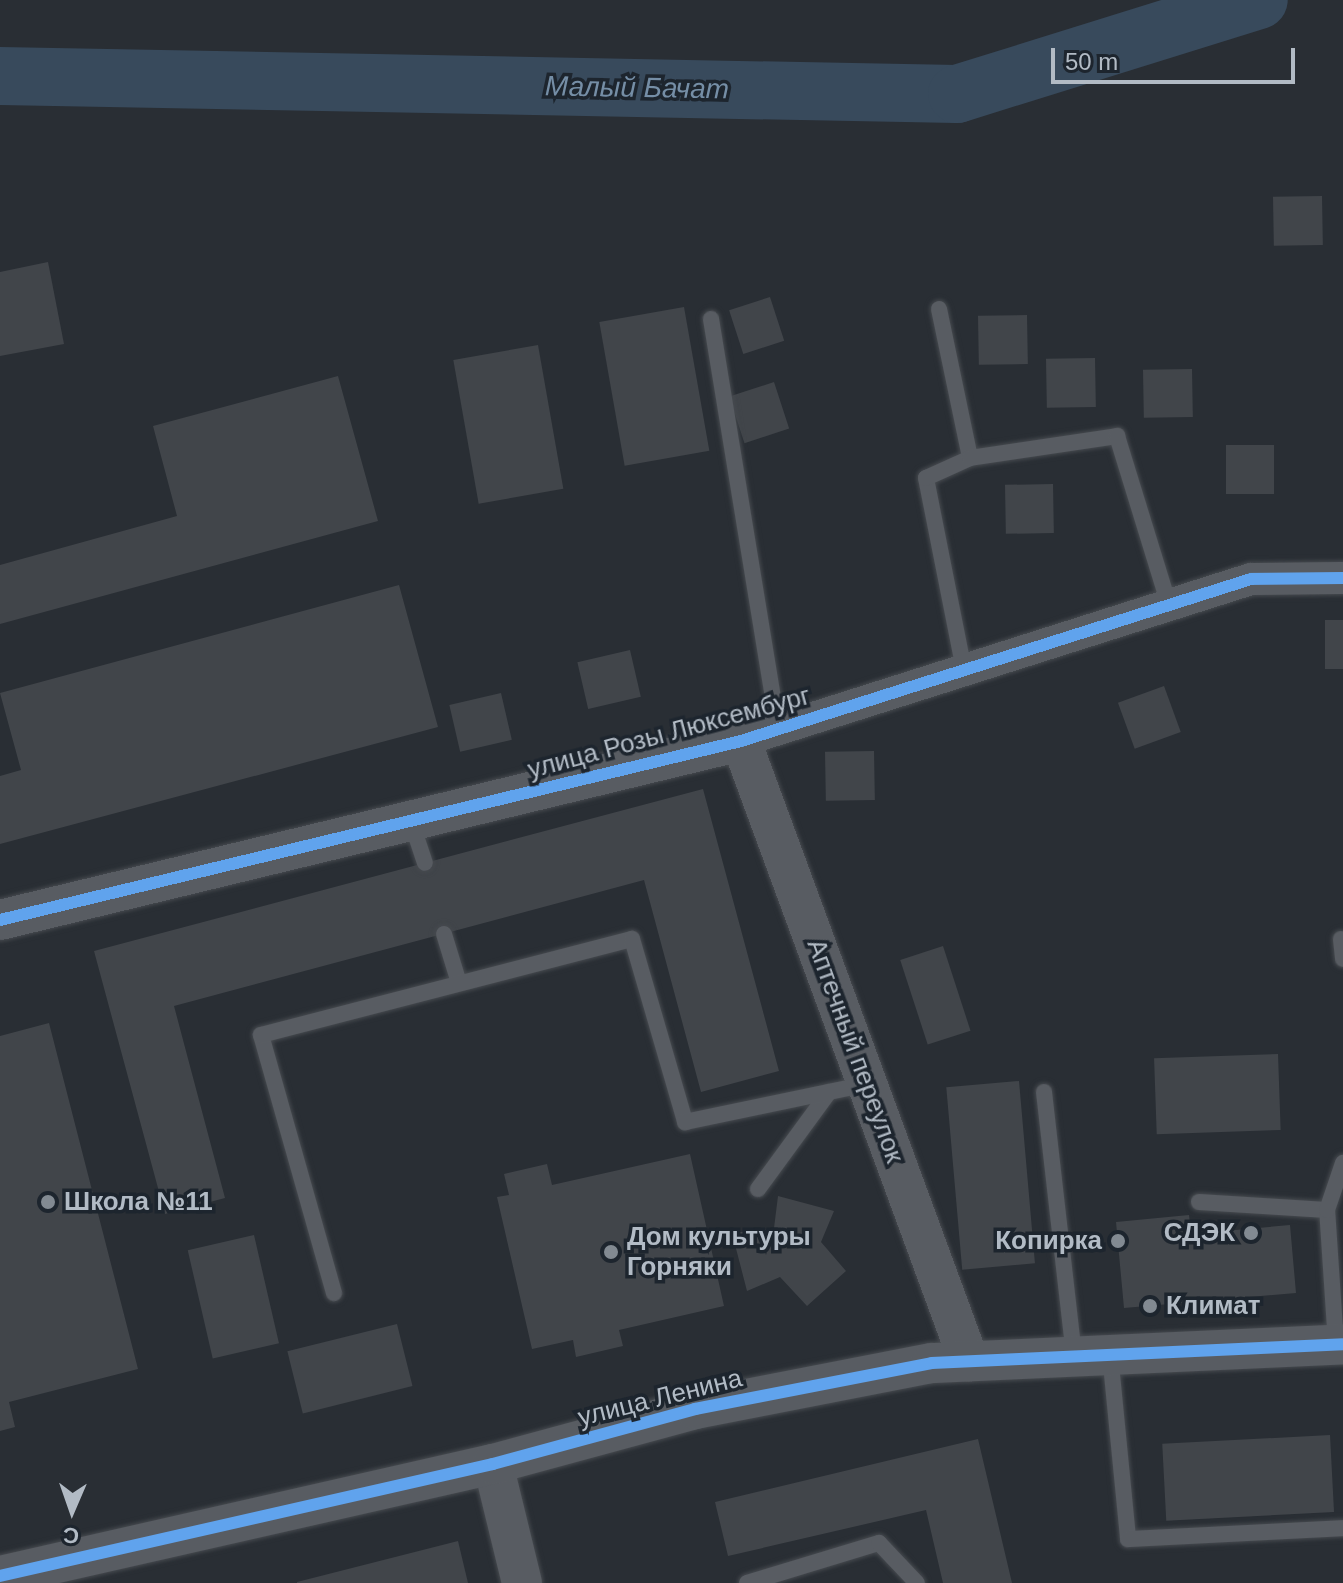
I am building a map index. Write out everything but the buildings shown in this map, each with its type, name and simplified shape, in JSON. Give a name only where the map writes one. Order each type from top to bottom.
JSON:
[{"type":"street","name":"улица Розы Люксембург","points":[[0,920],[759,735],[1251,579],[1343,578]]},
{"type":"street","name":"Аптечный переулок","points":[[759,735],[848,1088],[969,1361]]},
{"type":"street","name":"улица Ленина","points":[[0,1576],[493,1464],[695,1409],[969,1361],[1340,1344]]},
{"type":"street","points":[[493,1464],[522,1583]]},
{"type":"lane","points":[[939,309],[970,458]]},
{"type":"lane","points":[[711,319],[759,735]]},
{"type":"lane","points":[[964,670],[926,478],[970,458],[1117,436],[1169,605]]},
{"type":"lane","points":[[411,821],[425,863]]},
{"type":"lane","points":[[444,934],[459,983]]},
{"type":"lane","points":[[334,1293],[261,1035],[632,939],[685,1122],[848,1088]]},
{"type":"lane","points":[[1341,939],[1343,959]]},
{"type":"lane","points":[[758,1189],[848,1088]]},
{"type":"lane","points":[[1044,1092],[1128,1539],[1343,1528]]},
{"type":"lane","points":[[1340,1344],[1327,1210],[1343,1163]]},
{"type":"lane","points":[[1199,1202],[1327,1210]]},
{"type":"lane","points":[[747,1583],[879,1543],[917,1583]]},
{"type":"waterway","name":"Малый Бачат","points":[[0,76],[957,94],[1259,0]]},
{"type":"cycle path","points":[[0,920],[741,741],[1251,579],[1343,578]]},
{"type":"cycle path","points":[[0,1576],[493,1464],[695,1409],[932,1363],[1343,1344]]},
{"type":"place","name":"Школа №11","points":[[48,1202]]},
{"type":"place","name":"СДЭК","points":[[1251,1233]]},
{"type":"place","name":"Копирка","points":[[1118,1241]]},
{"type":"place","name":"Дом культуры Горняки","points":[[611,1252]]},
{"type":"place","name":"Климат","points":[[1150,1306]]}]
